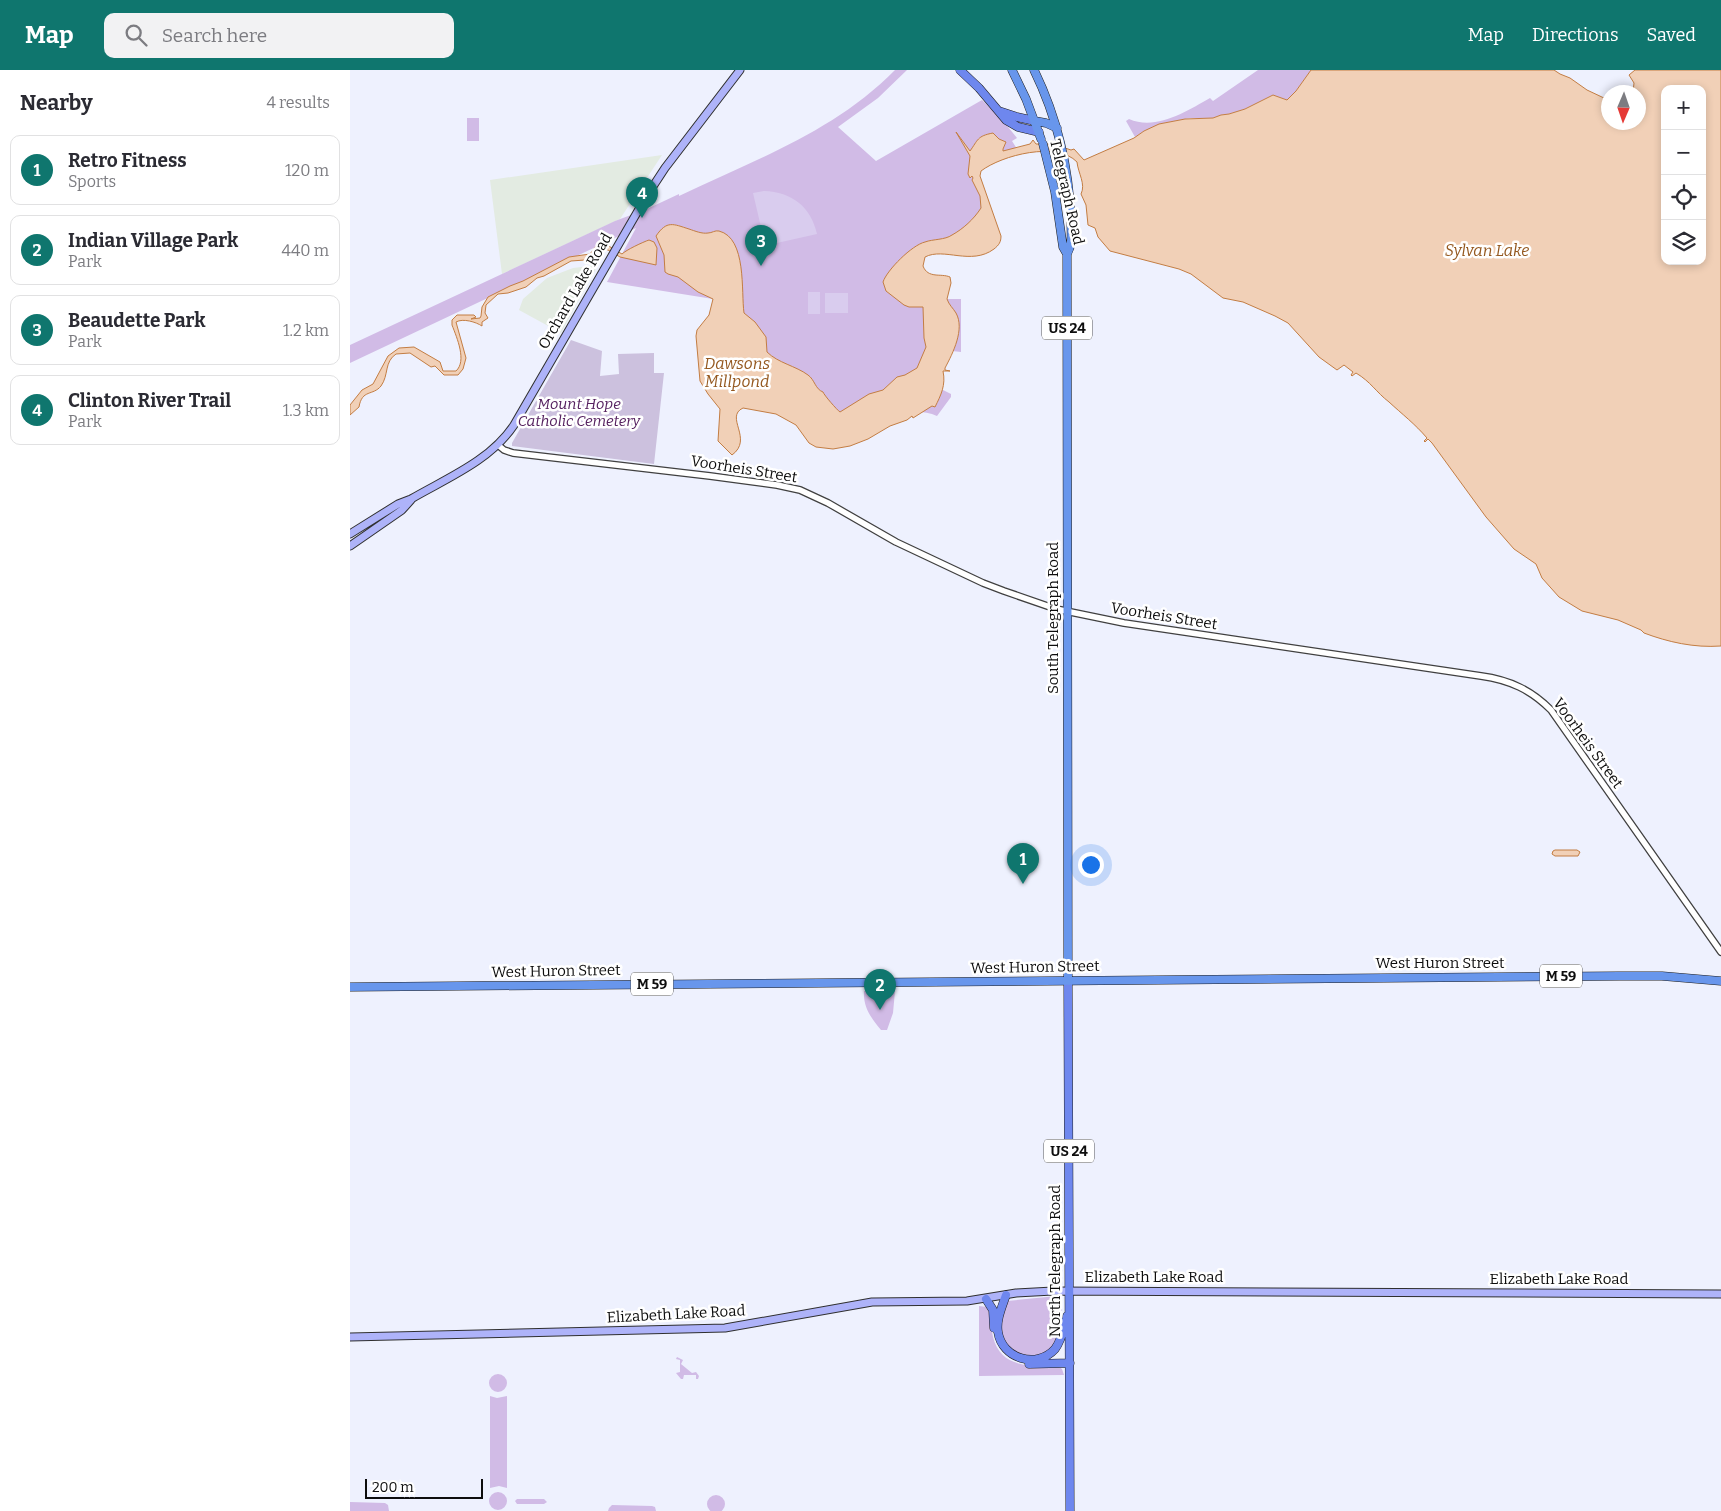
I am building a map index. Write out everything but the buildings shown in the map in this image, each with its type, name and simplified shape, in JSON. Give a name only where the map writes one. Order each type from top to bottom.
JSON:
[{"type":"highway","name":"Telegraph Road","points":[[1012,70],[1042,142],[1055,192],[1063,247],[1067,254]]},
{"type":"highway","name":"Telegraph Road","points":[[1034,70],[1057,128],[1064,156],[1070,212],[1071,246],[1067,254]]},
{"type":"highway","points":[[1034,120],[1046,122],[1057,128]]},
{"type":"highway","name":"South Telegraph Road","points":[[1067,254],[1068,981]]},
{"type":"highway","name":"West Huron Street","points":[[350,987],[1636,976],[1721,981]]},
{"type":"main road","name":"Orchard Lake Road","points":[[350,534],[398,504],[411,499],[484,457],[498,445],[514,425],[665,168],[740,70]]},
{"type":"main road","points":[[960,70],[1002,116],[1013,125],[1042,142]]},
{"type":"main road","points":[[999,111],[1016,117],[1034,120]]},
{"type":"main road","name":"Orchard Lake Road","points":[[352,545],[402,510],[411,499]]},
{"type":"main road","points":[[350,534],[352,545]]},
{"type":"main road","name":"North Telegraph Road","points":[[1068,981],[1070,1511]]},
{"type":"main road","name":"Elizabeth Lake Road","points":[[350,1337],[725,1328],[865,1303],[967,1301],[1024,1292],[1069,1290],[1721,1294]]},
{"type":"main road","points":[[1006,1295],[998,1322],[999,1336],[1009,1352],[1023,1359],[1041,1358],[1056,1348],[1061,1338],[1069,1307]]},
{"type":"main road","points":[[986,1299],[993,1310],[996,1341],[1008,1357],[1028,1364],[1070,1363]]},
{"type":"street","name":"Voorheis Street","points":[[498,445],[504,450],[513,453],[707,475],[800,490],[828,502],[896,542],[993,587],[1056,609],[1124,623],[1494,678],[1520,687],[1540,700],[1556,717],[1721,952]]},
{"type":"shaded area","points":[[895,70],[907,70],[878,98],[838,127],[876,161],[982,100],[1000,117],[1017,138],[1012,141],[1019,152],[985,162],[975,173],[986,203],[987,226],[914,256],[906,299],[961,299],[961,352],[952,351],[931,376],[943,390],[951,394],[951,397],[937,416],[927,413],[903,413],[843,428],[713,299],[607,282],[636,228],[350,363],[350,345],[615,221],[679,194],[679,196],[793,142],[846,111]]},
{"type":"shaded area","points":[[1258,70],[1311,70],[1287,100],[1273,95],[1245,109],[1229,114],[1213,118],[1190,118],[1164,123],[1135,137],[1126,121],[1129,119],[1150,123],[1171,118],[1210,98],[1213,101]]},
{"type":"shaded area","points":[[467,118],[479,118],[479,141],[467,141]]},
{"type":"shaded area","points":[[662,155],[620,219],[502,274],[490,180]]},
{"type":"shaded area","points":[[764,191],[783,194],[799,203],[810,216],[817,234],[768,245],[765,244],[753,193]]},
{"type":"shaded area","points":[[598,265],[561,333],[519,310],[523,299],[547,278],[573,268]]},
{"type":"shaded area","points":[[808,292],[820,292],[820,314],[808,314]]},
{"type":"shaded area","points":[[825,293],[848,293],[848,313],[825,313]]},
{"type":"shaded area","points":[[864,991],[895,991],[893,1013],[887,1030],[881,1030],[871,1017],[866,1007]]},
{"type":"shaded area","points":[[1057,1296],[1057,1298],[1061,1297],[1062,1301],[1061,1326],[1058,1339],[1051,1349],[1036,1357],[1019,1354],[1012,1349],[1002,1336],[1000,1327],[1001,1317],[1007,1301]]},
{"type":"shaded area","points":[[979,1306],[987,1307],[989,1311],[992,1319],[993,1337],[1003,1355],[1019,1364],[1058,1366],[1062,1369],[1064,1375],[979,1376]]},
{"type":"shaded area","points":[[677,1357],[683,1360],[681,1364],[692,1373],[696,1372],[699,1376],[698,1379],[696,1379],[696,1375],[684,1375],[683,1379],[681,1379],[676,1373],[680,1372],[680,1360],[676,1359]]},
{"type":"shaded area","points":[[498,1374],[504,1377],[507,1383],[504,1389],[498,1392],[492,1389],[489,1383],[492,1377]]},
{"type":"shaded area","points":[[490,1396],[497,1398],[507,1396],[507,1488],[499,1486],[490,1488]]},
{"type":"shaded area","points":[[498,1492],[504,1495],[507,1501],[504,1507],[498,1510],[492,1507],[489,1501],[492,1495]]},
{"type":"shaded area","points":[[716,1495],[724,1501],[724,1507],[719,1512],[710,1510],[707,1504],[710,1498]]},
{"type":"shaded area","points":[[517,1499],[544,1499],[547,1502],[544,1504],[517,1504],[515,1501]]},
{"type":"shaded area","points":[[350,1502],[385,1503],[388,1505],[389,1511],[350,1511]]},
{"type":"shaded area","points":[[612,1505],[652,1506],[655,1507],[656,1511],[608,1511]]},
{"type":"green space","name":"Mount Hope Catholic Cemetery","points":[[571,340],[602,351],[600,376],[619,374],[618,354],[654,353],[654,373],[664,373],[654,464],[512,446]]},
{"type":"water","name":"Sylvan Lake","points":[[1311,70],[1554,70],[1601,97],[1601,130],[1646,130],[1646,85],[1634,85],[1629,75],[1635,70],[1721,70],[1721,646],[1681,644],[1662,639],[1644,633],[1618,620],[1582,611],[1559,597],[1542,578],[1536,564],[1514,549],[1486,517],[1432,443],[1428,439],[1425,442],[1427,438],[1418,428],[1361,376],[1356,373],[1352,376],[1353,372],[1344,365],[1337,370],[1319,357],[1288,323],[1243,302],[1223,298],[1191,274],[1179,269],[1110,251],[1098,237],[1095,228],[1088,225],[1086,205],[1081,194],[1082,182],[1077,162],[1057,152],[1043,151],[1015,156],[990,165],[981,171],[980,176],[1001,236],[1001,240],[994,249],[976,256],[932,254],[925,257],[923,266],[928,273],[950,277],[951,283],[947,299],[956,313],[959,326],[957,341],[945,368],[945,370],[950,371],[943,371],[941,394],[935,407],[932,406],[913,418],[912,416],[907,420],[890,426],[868,439],[850,446],[833,449],[816,447],[809,443],[796,425],[776,414],[743,408],[736,417],[740,435],[738,449],[732,455],[718,441],[720,409],[700,381],[696,336],[697,330],[709,315],[713,299],[698,292],[678,277],[665,272],[664,255],[656,236],[667,225],[674,225],[703,233],[719,231],[728,236],[734,244],[741,267],[744,313],[755,322],[766,337],[767,352],[776,359],[808,375],[818,389],[823,392],[840,412],[869,394],[883,390],[897,377],[917,368],[926,347],[923,307],[904,305],[886,291],[883,282],[885,277],[907,253],[925,242],[952,235],[968,223],[981,208],[980,196],[972,176],[970,178],[968,174],[970,156],[956,132],[970,151],[981,137],[993,133],[999,139],[1006,142],[1003,151],[1030,144],[1033,140],[1036,144],[1053,144],[1071,150],[1074,149],[1084,160],[1134,138],[1159,124],[1185,119],[1213,118],[1229,114],[1245,109],[1273,95],[1287,100]]},
{"type":"water","points":[[649,240],[654,242],[657,248],[656,265],[620,257],[608,250],[599,249],[591,259],[571,261],[537,278],[526,287],[498,294],[486,305],[485,313],[488,318],[482,322],[482,326],[469,321],[462,320],[456,322],[466,358],[463,369],[458,375],[444,375],[435,366],[431,367],[410,353],[396,354],[388,365],[381,386],[365,395],[360,401],[359,407],[350,415],[350,405],[362,390],[373,384],[388,356],[399,348],[414,347],[440,362],[443,371],[456,371],[461,361],[461,355],[452,320],[457,315],[474,315],[476,317],[471,319],[480,318],[482,307],[488,297],[569,257],[590,254],[597,245],[607,245],[622,254]]},
{"type":"water","points":[[1555,850],[1577,850],[1580,852],[1578,856],[1555,856],[1552,854]]},
{"type":"place","name":"Clinton River Trail","points":[[642,218]]},
{"type":"place","name":"Beaudette Park","points":[[761,266]]},
{"type":"place","name":"Retro Fitness","points":[[1023,884]]},
{"type":"place","name":"Indian Village Park","points":[[880,1010]]},
{"type":"water label","name":"Dawsons Millpond","points":[[737,372]]}]
